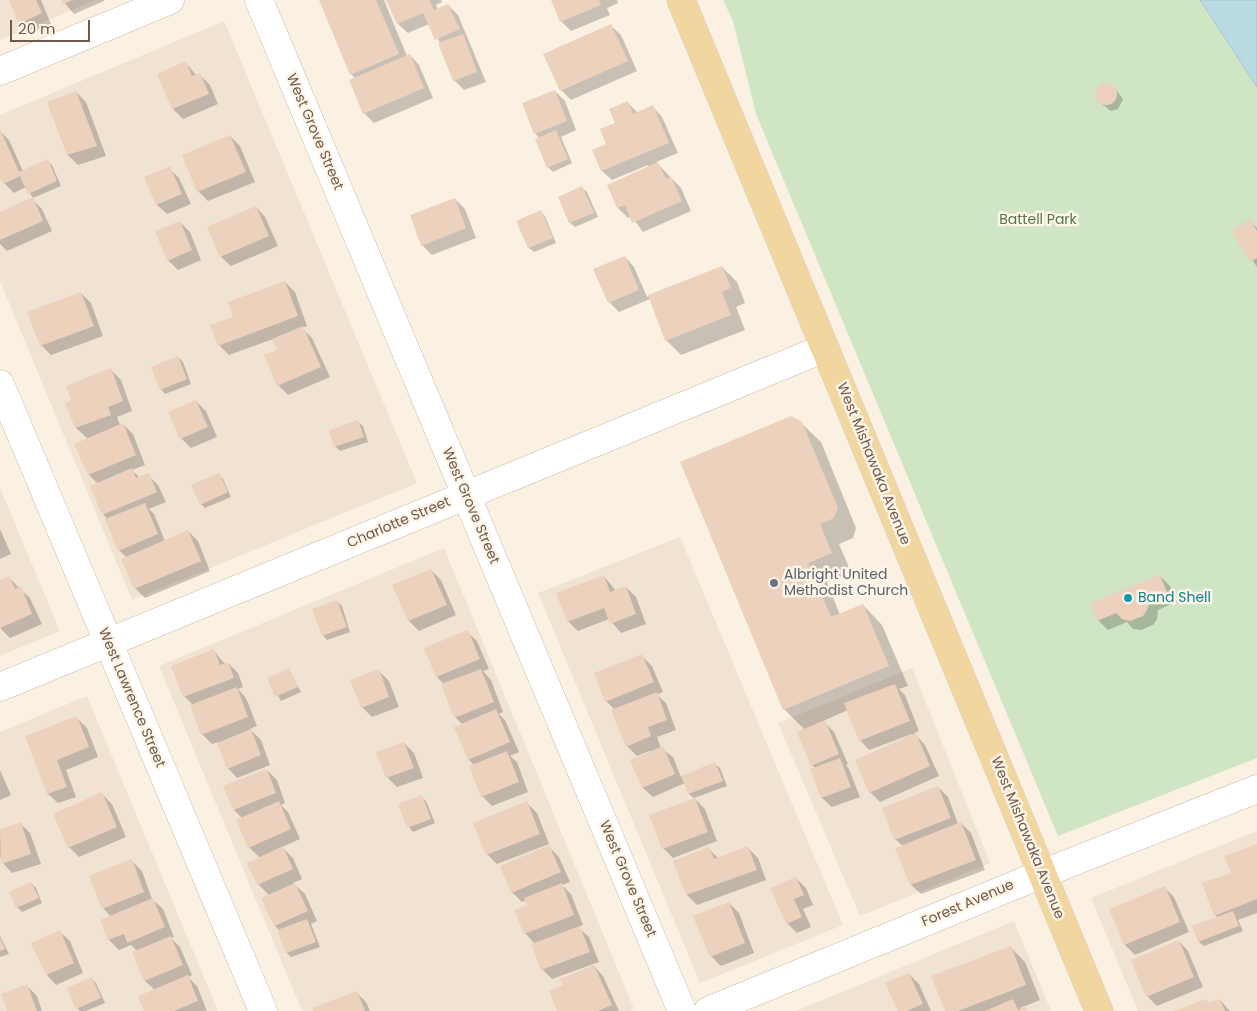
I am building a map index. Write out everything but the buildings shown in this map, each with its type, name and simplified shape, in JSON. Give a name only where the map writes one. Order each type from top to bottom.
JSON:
[{"type":"main road","name":"West Mishawaka Avenue","points":[[681,0],[1099,1011]]},
{"type":"street","points":[[0,71],[170,0]]},
{"type":"street","name":"West Grove Street","points":[[259,0],[682,1011]]},
{"type":"street","name":"Charlotte Street","points":[[0,687],[825,348]]},
{"type":"street","name":"West Lawrence Street","points":[[0,384],[263,1011]]},
{"type":"street","name":"Forest Avenue","points":[[708,1011],[1042,874],[1257,789]]},
{"type":"shaded area","points":[[0,0],[96,0],[0,40]]},
{"type":"shaded area","points":[[224,21],[417,483],[132,600],[0,281],[0,115]]},
{"type":"shaded area","points":[[0,488],[60,631],[0,656]]},
{"type":"shaded area","points":[[680,537],[843,925],[700,983],[538,593]]},
{"type":"shaded area","points":[[444,548],[634,1009],[629,1011],[302,1011],[159,666]]},
{"type":"shaded area","points":[[912,668],[990,863],[860,916],[778,723]]},
{"type":"shaded area","points":[[87,696],[218,1011],[0,1011],[0,732]]},
{"type":"shaded area","points":[[1257,831],[1257,1011],[1138,1011],[1091,898]]},
{"type":"shaded area","points":[[1014,921],[1051,1011],[796,1011]]},
{"type":"green space","name":"Battell Park","points":[[723,0],[1200,0],[1257,87],[1257,758],[1058,836],[756,114],[733,21]]},
{"type":"water","points":[[1200,0],[1257,0],[1257,87]]},
{"type":"place","name":"Albright United Methodist Church","points":[[774,583]]},
{"type":"place","name":"Band Shell","points":[[1128,598]]}]
